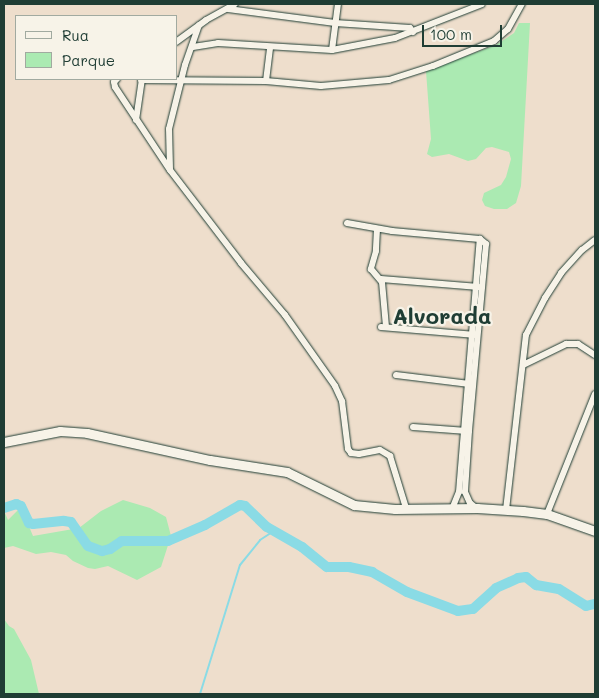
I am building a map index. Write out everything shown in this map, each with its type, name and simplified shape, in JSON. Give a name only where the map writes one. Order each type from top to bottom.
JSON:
[{"type":"main road","points":[[4,442],[60,431],[87,433],[210,460],[287,472],[308,481],[344,502],[370,508],[477,508],[547,514],[595,531]]},
{"type":"street","points":[[178,41],[199,25],[235,4]]},
{"type":"street","points":[[332,50],[338,4]]},
{"type":"street","points":[[193,47],[218,44],[332,50],[395,38],[482,4]]},
{"type":"street","points":[[155,80],[181,82],[266,81],[321,86],[404,76],[494,41],[508,29],[522,4]]},
{"type":"street","points":[[228,9],[335,23],[410,28],[414,32]]},
{"type":"street","points":[[170,170],[168,129],[199,25]]},
{"type":"street","points":[[266,81],[270,48]]},
{"type":"street","points":[[116,80],[114,82],[115,87],[170,170],[241,263],[285,315],[335,386],[342,401],[348,449],[354,455],[380,450],[388,453],[406,508]]},
{"type":"street","points":[[136,120],[142,80]]},
{"type":"street","points":[[347,223],[377,229],[480,239],[486,244],[479,287],[466,431],[458,492],[452,509]]},
{"type":"street","points":[[377,229],[376,251],[371,269],[381,279],[479,287]]},
{"type":"street","points":[[506,510],[526,335],[544,298],[568,264],[595,240]]},
{"type":"street","points":[[381,279],[383,327],[475,335]]},
{"type":"street","points":[[523,365],[566,344],[578,344],[595,355]]},
{"type":"street","points":[[396,375],[470,384]]},
{"type":"street","points":[[547,514],[595,394]]},
{"type":"street","points":[[413,427],[466,431]]},
{"type":"street","points":[[466,431],[466,492],[470,503],[477,508]]},
{"type":"street","points":[[395,509],[400,494]]},
{"type":"green space","points":[[519,23],[530,23],[521,186],[516,203],[507,209],[494,209],[485,206],[482,200],[484,193],[501,185],[506,177],[511,159],[509,152],[492,147],[486,148],[476,159],[468,161],[449,154],[432,157],[427,154],[431,139],[426,71],[496,45],[514,33]]},
{"type":"green space","points":[[123,500],[150,508],[166,517],[171,536],[161,567],[137,580],[108,566],[95,569],[88,568],[73,561],[66,555],[51,552],[36,554],[13,546],[4,548],[4,511],[8,520],[21,507],[33,536],[79,528],[101,511]]},
{"type":"green space","points":[[4,619],[14,629],[31,660],[39,694],[4,694]]},
{"type":"waterway","points":[[4,508],[16,504],[21,506],[29,523],[33,524],[71,522],[88,546],[102,551],[110,549],[122,541],[168,541],[205,525],[240,505],[245,506],[267,527],[302,547],[327,567],[349,567],[372,572],[407,592],[458,611],[473,609],[496,588],[518,578],[526,577],[536,585],[559,589],[586,606],[595,604]]},
{"type":"waterway","points":[[200,694],[240,565],[260,540],[274,531]]},
{"type":"district","name":"Alvorada","points":[[442,316]]}]
